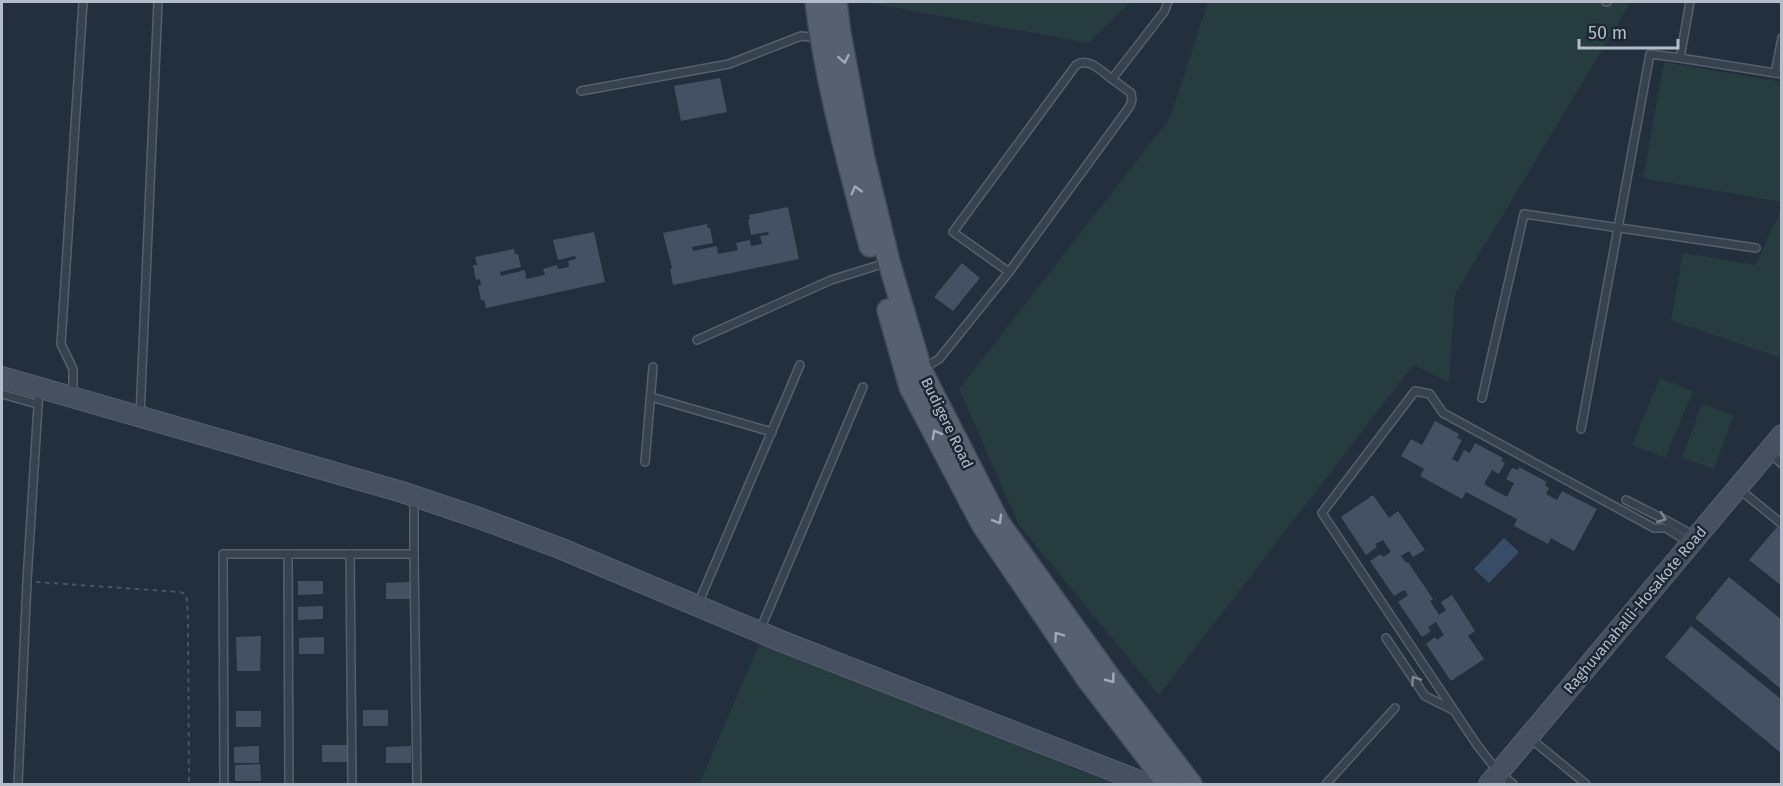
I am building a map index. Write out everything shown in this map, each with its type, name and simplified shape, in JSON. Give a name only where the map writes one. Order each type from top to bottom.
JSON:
[{"type":"main road","name":"Budigere Road","points":[[816,2],[821,38],[848,161],[910,387],[982,524],[1088,680],[1178,782]]},
{"type":"main road","name":"Budigere Road","points":[[836,2],[863,155],[889,262],[921,370],[999,523],[1111,679],[1178,782]]},
{"type":"street","points":[[2,377],[38,396],[73,397],[479,518],[562,549],[759,632],[1147,784]]},
{"type":"street","name":"Raghuvanahalli-Hosakote Road","points":[[1500,781],[1529,737],[1737,488],[1775,457],[1782,435]]},
{"type":"lane","points":[[73,397],[73,369],[61,344],[83,2]]},
{"type":"lane","points":[[140,417],[158,2]]},
{"type":"lane","points":[[1112,79],[1164,12],[1168,2]]},
{"type":"lane","points":[[1680,58],[1690,2]]},
{"type":"lane","points":[[581,92],[729,64],[801,36],[821,38]]},
{"type":"lane","points":[[1581,429],[1650,54],[1778,74],[1782,38]]},
{"type":"lane","points":[[921,370],[939,359],[1009,272],[1130,106],[1131,93],[1089,62],[1076,65],[953,232],[1009,272]]},
{"type":"lane","points":[[1482,398],[1524,214],[1756,249]]},
{"type":"lane","points":[[697,340],[831,280],[876,266]]},
{"type":"lane","points":[[697,606],[800,365]]},
{"type":"lane","points":[[645,462],[653,367]]},
{"type":"lane","points":[[759,632],[863,387]]},
{"type":"lane","points":[[1500,781],[1322,513],[1415,391],[1430,394],[1443,413],[1654,528],[1666,528],[1693,540]]},
{"type":"lane","points":[[2,394],[38,396],[18,784]]},
{"type":"lane","points":[[651,397],[772,432]]},
{"type":"lane","points":[[1737,488],[1782,524]]},
{"type":"lane","points":[[414,497],[417,784]]},
{"type":"lane","points":[[1626,500],[1662,519],[1672,521],[1693,540]]},
{"type":"lane","points":[[224,784],[223,554],[414,554]]},
{"type":"lane","points":[[288,554],[289,784]]},
{"type":"lane","points":[[350,554],[352,784]]},
{"type":"lane","points":[[1386,638],[1425,696],[1454,710]]},
{"type":"lane","points":[[1326,784],[1395,708]]},
{"type":"lane","points":[[1529,737],[1586,784]]},
{"type":"path","points":[[27,581],[185,594],[188,610],[189,784]]},
{"type":"green space","points":[[864,2],[1130,2],[1088,43]]},
{"type":"green space","points":[[1208,2],[1631,2],[1455,294],[1449,382],[1413,365],[1159,695],[1019,525],[959,389],[1170,118]]},
{"type":"green space","points":[[1664,62],[1781,82],[1781,202],[1643,178]]},
{"type":"green space","points":[[1781,210],[1781,358],[1671,321],[1683,253],[1755,265]]},
{"type":"green space","points":[[1660,378],[1693,391],[1665,458],[1632,445]]},
{"type":"green space","points":[[1702,404],[1734,415],[1714,469],[1682,458]]},
{"type":"green space","points":[[760,643],[1115,784],[699,784]]},
{"type":"water","points":[[1504,538],[1519,552],[1489,583],[1474,569]]},
{"type":"building","points":[[720,78],[727,112],[681,121],[674,86]]},
{"type":"building","points":[[788,207],[799,259],[673,285],[670,269],[672,268],[663,233],[707,224],[713,243],[692,247],[693,251],[717,246],[718,254],[738,250],[736,243],[750,240],[751,246],[762,244],[760,236],[769,235],[768,232],[751,235],[749,215]]},
{"type":"building","points":[[594,232],[605,282],[486,308],[484,300],[481,300],[478,286],[481,285],[480,279],[476,280],[473,265],[477,265],[475,257],[514,249],[515,254],[518,254],[521,267],[500,272],[501,276],[525,270],[526,279],[545,275],[543,269],[557,265],[558,269],[569,267],[568,261],[576,259],[575,256],[558,260],[553,240]]},
{"type":"building","points":[[962,263],[980,278],[953,311],[934,297]]},
{"type":"building","points":[[1435,421],[1459,434],[1457,438],[1462,440],[1452,459],[1458,462],[1464,450],[1470,453],[1475,443],[1503,458],[1501,461],[1505,463],[1499,474],[1492,470],[1484,484],[1494,490],[1507,497],[1514,483],[1506,479],[1512,468],[1518,470],[1519,467],[1547,482],[1545,485],[1549,488],[1546,494],[1557,500],[1562,491],[1597,509],[1574,551],[1551,538],[1548,544],[1514,526],[1517,519],[1466,492],[1462,499],[1420,476],[1424,469],[1401,456],[1411,439],[1422,445]]},
{"type":"building","points":[[1373,495],[1389,518],[1398,511],[1425,550],[1413,557],[1409,551],[1401,556],[1406,563],[1408,562],[1433,599],[1430,601],[1439,615],[1446,610],[1441,602],[1452,595],[1475,631],[1468,636],[1484,659],[1451,681],[1426,644],[1435,637],[1437,640],[1444,635],[1436,622],[1428,627],[1431,631],[1422,637],[1398,602],[1408,595],[1406,592],[1404,590],[1394,596],[1370,561],[1381,554],[1383,557],[1391,552],[1383,540],[1375,544],[1377,547],[1366,555],[1341,517]]},
{"type":"building","points":[[1777,527],[1782,531],[1782,586],[1749,560]]},
{"type":"building","points":[[1729,577],[1782,620],[1782,690],[1695,618]]},
{"type":"building","points":[[298,581],[323,581],[323,594],[298,595]]},
{"type":"building","points":[[411,582],[412,599],[386,599],[386,583]]},
{"type":"building","points":[[323,606],[323,619],[298,620],[298,607]]},
{"type":"building","points":[[1691,626],[1782,700],[1782,754],[1665,657]]},
{"type":"building","points":[[261,636],[260,671],[237,671],[236,637]]},
{"type":"building","points":[[324,637],[324,654],[299,654],[299,638]]},
{"type":"building","points":[[363,710],[388,710],[388,726],[363,726]]},
{"type":"building","points":[[236,711],[261,711],[261,727],[236,727]]},
{"type":"building","points":[[322,745],[347,745],[347,762],[322,762]]},
{"type":"building","points":[[259,746],[259,763],[234,763],[234,747]]},
{"type":"building","points":[[411,746],[411,763],[386,763],[386,747]]},
{"type":"building","points":[[260,764],[261,781],[235,781],[235,765]]}]
